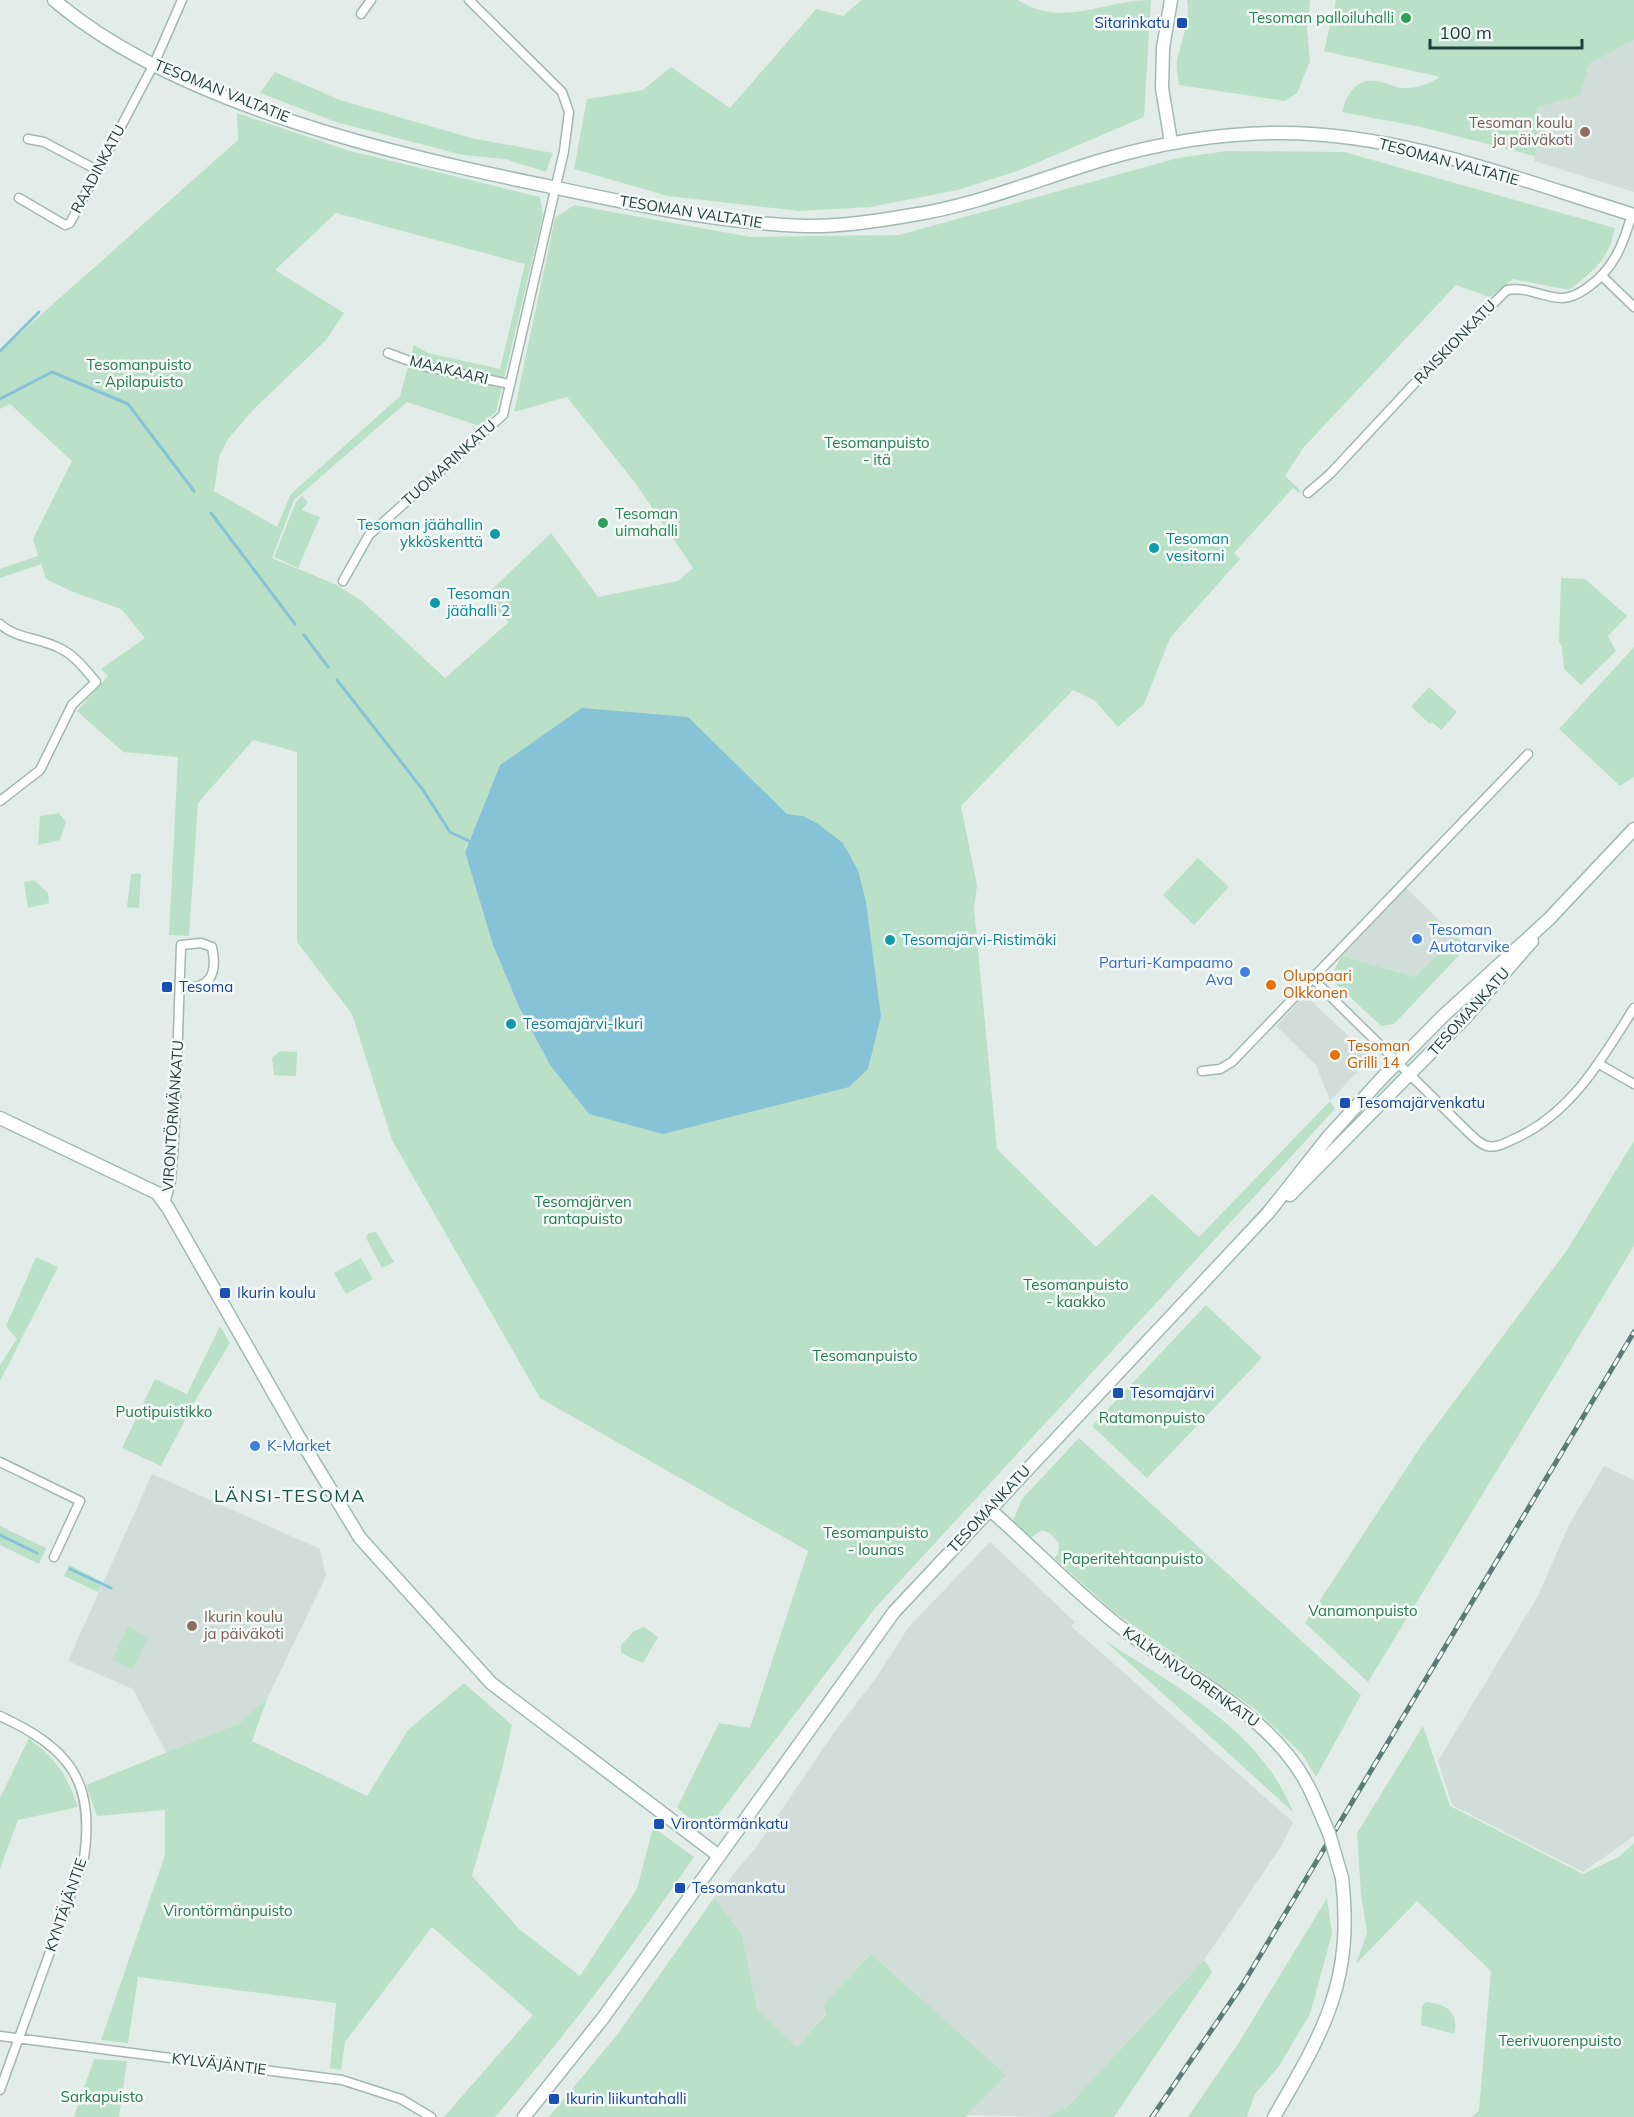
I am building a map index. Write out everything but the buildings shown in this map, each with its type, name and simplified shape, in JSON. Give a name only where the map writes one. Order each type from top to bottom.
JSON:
[{"type":"main road","name":"TESOMAN VALTATIE","points":[[54,0],[92,29],[154,64],[253,107],[298,122],[385,148],[555,188],[706,217],[810,226],[911,215],[956,207],[1101,160],[1171,142],[1280,133],[1352,139],[1431,154],[1633,215]]},
{"type":"main road","points":[[1171,0],[1163,48],[1162,88],[1171,142]]},
{"type":"main road","name":"TESOMANKATU","points":[[1268,1214],[1292,1193],[1464,1019],[1549,919],[1634,829]]},
{"type":"main road","name":"TESOMANKATU","points":[[524,2117],[603,2018],[894,1612],[1268,1214],[1329,1136],[1397,1062],[1523,940],[1549,919]]},
{"type":"main road","points":[[0,1118],[146,1186],[165,1204]]},
{"type":"main road","name":"VIRONTÖRMÄNKATU","points":[[165,1204],[297,1434],[360,1538],[491,1683],[719,1856]]},
{"type":"main road","name":"KALKUNVUORENKATU","points":[[989,1509],[1121,1628],[1202,1682],[1257,1724],[1294,1764],[1313,1796],[1329,1833],[1342,1878],[1346,1935],[1343,1967],[1336,1995],[1320,2035],[1274,2117]]},
{"type":"street","name":"RAADINKATU","points":[[19,198],[65,225],[70,223],[154,64],[182,0]]},
{"type":"street","points":[[361,14],[371,0]]},
{"type":"street","name":"TUOMARINKATU","points":[[343,581],[369,535],[503,415],[555,188],[569,122],[566,101],[553,82],[469,0]]},
{"type":"street","points":[[28,139],[44,142],[98,170]]},
{"type":"street","name":"RAISKIONKATU","points":[[1308,493],[1330,474],[1440,356],[1508,290],[1519,288],[1563,298],[1578,294],[1602,276],[1620,250],[1633,215]]},
{"type":"street","points":[[1602,276],[1634,306]]},
{"type":"street","name":"MAAKAARI","points":[[388,353],[423,366],[510,384]]},
{"type":"street","points":[[0,624],[8,631],[57,647],[76,659],[96,682],[72,705],[40,770],[0,801]]},
{"type":"street","points":[[1202,1071],[1220,1069],[1232,1062],[1528,754]]},
{"type":"street","name":"VIRONTÖRMÄNKATU","points":[[165,1204],[171,1181],[175,1126],[181,945],[201,943],[212,947],[216,964],[212,976],[203,985],[180,988]]},
{"type":"street","points":[[1312,978],[1480,1143],[1498,1147],[1520,1137],[1549,1118],[1576,1093],[1599,1064],[1634,1008]]},
{"type":"street","points":[[1599,1064],[1634,1084]]},
{"type":"street","points":[[0,1462],[80,1501],[54,1557]]},
{"type":"street","name":"KYNTÄJÄNTIE","points":[[0,1716],[50,1743],[68,1762],[83,1799],[87,1827],[84,1858],[0,2090]]},
{"type":"street","name":"KYLVÄJÄNTIE","points":[[0,2036],[342,2080],[401,2099],[431,2117]]},
{"type":"shaded area","name":"Tesoman koulu ja päiväkoti","points":[[1634,40],[1634,192],[1534,161],[1538,107],[1588,71],[1589,64]]},
{"type":"shaded area","points":[[1406,888],[1456,936],[1415,977],[1342,956]]},
{"type":"shaded area","points":[[1305,995],[1371,1057],[1330,1101],[1316,1065],[1276,1026]]},
{"type":"shaded area","points":[[1604,1466],[1634,1480],[1634,1836],[1583,1872],[1452,1805],[1438,1761],[1538,1596],[1569,1525]]},
{"type":"shaded area","name":"Ikurin koulu ja päiväkoti","points":[[152,1474],[320,1549],[326,1576],[267,1699],[238,1724],[167,1754],[133,1689],[68,1661]]},
{"type":"shaded area","points":[[990,1542],[1075,1622],[1071,1626],[1293,1822],[1282,1845],[1204,1960],[1066,2108],[1048,2117],[965,2115],[1005,2075],[871,1954],[824,2004],[826,2013],[797,2047],[757,2009],[742,1934],[714,1898],[757,1846],[835,1731],[876,1678],[908,1628]]},
{"type":"green space","points":[[862,0],[1018,0],[1035,8],[1067,13],[1151,0],[1144,117],[1020,170],[958,190],[870,207],[800,211],[668,196],[574,169],[587,99],[643,90],[671,67],[730,108],[816,9],[843,16]]},
{"type":"green space","points":[[1187,0],[1310,0],[1307,30],[1310,61],[1297,93],[1285,101],[1179,85],[1177,63],[1187,21]]},
{"type":"green space","points":[[1336,0],[1634,0],[1634,40],[1589,64],[1580,95],[1538,107],[1535,156],[1421,127],[1342,112],[1349,94],[1363,82],[1376,81],[1408,88],[1423,85],[1440,77],[1324,51]]},
{"type":"green space","points":[[275,72],[340,100],[471,138],[553,153],[546,172],[505,159],[463,155],[336,122],[260,93]]},
{"type":"green space","points":[[237,113],[350,151],[540,197],[543,215],[496,412],[480,426],[407,402],[294,500],[272,558],[337,585],[362,601],[445,678],[509,622],[484,597],[551,533],[598,597],[678,581],[693,568],[636,484],[567,397],[514,412],[555,218],[574,205],[751,237],[899,235],[1178,158],[1227,151],[1344,152],[1615,228],[1608,249],[1599,264],[1569,290],[1513,279],[1490,297],[1456,285],[1303,448],[1285,476],[1301,491],[1299,493],[1293,488],[1234,553],[1240,559],[1170,638],[1144,704],[1118,727],[1094,700],[1073,690],[961,806],[977,885],[974,908],[997,1149],[1096,1247],[1152,1194],[1199,1237],[1330,1101],[1335,1109],[876,1607],[706,1831],[677,1808],[719,1723],[750,1728],[808,1551],[540,1398],[392,1140],[352,1014],[297,942],[297,752],[253,740],[198,803],[189,936],[169,935],[178,757],[123,752],[77,711],[108,676],[101,669],[145,638],[121,609],[73,592],[46,579],[41,564],[0,578],[0,569],[38,556],[33,539],[72,461],[10,404],[0,409],[0,351],[238,140]],"holes":[[[336,213],[525,264],[500,369],[428,353],[414,345],[400,396],[291,494],[277,527],[214,491],[219,457],[228,439],[253,410],[327,339],[344,313],[275,270]],[[500,765],[754,785],[787,814],[803,816],[817,823],[843,843],[858,870],[866,901],[881,1016],[571,1088],[550,1065],[519,1007],[493,945],[465,851]]]},
{"type":"green space","points":[[302,496],[308,502],[302,510],[320,517],[298,568],[274,557],[296,502]]},
{"type":"green space","points":[[1561,578],[1585,579],[1627,616],[1608,636],[1616,651],[1581,685],[1564,669],[1562,647],[1559,641]]},
{"type":"green space","points":[[1634,647],[1634,777],[1620,786],[1559,729]]},
{"type":"green space","points":[[1429,687],[1457,712],[1441,730],[1432,722],[1430,724],[1411,707]]},
{"type":"green space","points":[[59,813],[66,822],[60,840],[38,845],[40,816]]},
{"type":"green space","points":[[1198,858],[1229,887],[1194,925],[1163,895]]},
{"type":"green space","points":[[131,874],[141,874],[139,908],[127,907]]},
{"type":"green space","points":[[34,880],[48,893],[49,903],[28,908],[24,882]]},
{"type":"green space","points":[[1456,936],[1467,947],[1394,1024],[1381,1026],[1335,981],[1335,970],[1342,956],[1415,977]]},
{"type":"green space","points":[[280,1051],[297,1052],[296,1076],[274,1075],[272,1058]]},
{"type":"green space","name":"Vanamonpuisto","points":[[1634,1141],[1634,1246],[1368,1682],[1305,1623],[1421,1446],[1567,1250]]},
{"type":"green space","points":[[376,1232],[394,1262],[382,1268],[366,1238],[368,1233]]},
{"type":"green space","points":[[36,1257],[58,1267],[0,1381],[0,1365],[17,1339],[6,1326]]},
{"type":"green space","points":[[361,1258],[373,1279],[346,1294],[334,1273]]},
{"type":"green space","name":"Ratamonpuisto","points":[[1206,1305],[1262,1358],[1147,1478],[1092,1426]]},
{"type":"green space","name":"Puotipuistikko","points":[[220,1326],[230,1343],[196,1399],[161,1466],[122,1448],[155,1379],[187,1394]]},
{"type":"green space","name":"Paperitehtaanpuisto","points":[[1079,1438],[1361,1695],[1316,1777],[1302,1754],[1255,1709],[1114,1612],[1054,1558],[1058,1554],[1059,1543],[1050,1533],[1042,1530],[1030,1538],[1013,1521],[1022,1499]]},
{"type":"green space","points":[[0,1526],[46,1548],[39,1564],[0,1545]]},
{"type":"green space","points":[[69,1565],[103,1582],[98,1592],[64,1576]]},
{"type":"green space","points":[[128,1627],[148,1637],[133,1669],[112,1660]]},
{"type":"green space","points":[[644,1627],[658,1637],[643,1663],[621,1653],[621,1645],[634,1631]]},
{"type":"green space","points":[[1104,1640],[1187,1693],[1238,1733],[1260,1757],[1278,1783],[1293,1812]]},
{"type":"green space","name":"Virontörmänpuisto","points":[[464,1683],[512,1725],[501,1774],[472,1876],[519,1929],[580,1976],[637,1889],[653,1827],[694,1857],[598,1990],[495,2117],[444,2117],[533,2015],[432,1927],[345,2042],[341,2070],[330,2068],[336,2003],[138,1977],[128,2043],[101,2040],[165,1855],[165,1810],[97,1816],[86,1785],[238,1724],[267,1699],[252,1741],[367,1796],[408,1730]]},
{"type":"green space","name":"Teerivuorenpuisto","points":[[1423,1726],[1450,1806],[1583,1874],[1620,1856],[1634,1843],[1634,2117],[1472,2117],[1479,2110],[1491,1971],[1417,1901],[1356,1964],[1367,1933],[1361,1894],[1357,1833]]},
{"type":"green space","points":[[29,1738],[60,1768],[78,1807],[18,1820],[0,1869],[0,1798]]},
{"type":"green space","points":[[714,1898],[742,1934],[757,2009],[797,2047],[826,2014],[824,2004],[871,1954],[1006,2075],[966,2115],[968,2117],[549,2117],[617,2035]]},
{"type":"green space","points":[[1327,1898],[1332,1934],[1310,2014],[1279,2066],[1255,2094],[1247,2117],[1188,2117],[1238,2044]]},
{"type":"green space","points":[[1204,1960],[1212,1972],[1114,2117],[1048,2117],[1066,2108]]},
{"type":"green space","points":[[1426,2002],[1445,2007],[1453,2014],[1454,2034],[1421,2025],[1422,2006]]},
{"type":"green space","name":"Sarkapuisto","points":[[94,2059],[127,2061],[119,2117],[74,2117]]},
{"type":"water","points":[[582,708],[688,717],[787,814],[803,816],[817,823],[843,843],[858,870],[866,901],[881,1016],[868,1069],[849,1087],[663,1134],[589,1114],[550,1065],[519,1007],[493,945],[465,852],[500,765]]},
{"type":"waterway","points":[[0,351],[39,312]]},
{"type":"waterway","points":[[0,399],[52,372],[128,404],[194,491]]},
{"type":"waterway","points":[[211,513],[295,624]]},
{"type":"waterway","points":[[304,635],[328,667]]},
{"type":"waterway","points":[[337,680],[423,790],[450,832],[469,841]]},
{"type":"waterway","points":[[0,1535],[37,1553]]},
{"type":"waterway","points":[[70,1569],[111,1588]]},
{"type":"railway","points":[[1152,2117],[1243,1984],[1634,1332]]},
{"type":"place","name":"Tesoman palloiluhalli","points":[[1406,18]]},
{"type":"place","name":"Sitarinkatu","points":[[1182,23]]},
{"type":"place","name":"Tesoman koulu ja päiväkoti","points":[[1585,132]]},
{"type":"place","name":"Tesoman uimahalli","points":[[603,523]]},
{"type":"place","name":"Tesoman jäähallin ykköskenttä","points":[[495,534]]},
{"type":"place","name":"Tesoman vesitorni","points":[[1154,548]]},
{"type":"place","name":"Tesoman jäähalli 2","points":[[435,603]]},
{"type":"place","name":"Tesoman Autotarvike","points":[[1417,939]]},
{"type":"place","name":"Tesomajärvi-Ristimäki","points":[[890,940]]},
{"type":"place","name":"Parturi-Kampaamo Ava","points":[[1245,972]]},
{"type":"place","name":"Oluppaari Olkkonen","points":[[1271,985]]},
{"type":"place","name":"Tesoma","points":[[167,987]]},
{"type":"place","name":"Tesomajärvi-Ikuri","points":[[511,1024]]},
{"type":"place","name":"Tesoman Grilli 14","points":[[1335,1055]]},
{"type":"place","name":"Tesomajärvenkatu","points":[[1345,1103]]},
{"type":"place","name":"Ikurin koulu","points":[[225,1293]]},
{"type":"place","name":"Tesomajärvi","points":[[1118,1393]]},
{"type":"place","name":"K-Market","points":[[255,1446]]},
{"type":"place","name":"Ikurin koulu ja päiväkoti","points":[[192,1626]]},
{"type":"place","name":"Virontörmänkatu","points":[[659,1824]]},
{"type":"place","name":"Tesomankatu","points":[[680,1888]]},
{"type":"place","name":"Ikurin liikuntahalli","points":[[554,2099]]},
{"type":"district","name":"LÄNSI-TESOMA","points":[[290,1496]]},
{"type":"park label","name":"Tesomanpuisto - Apilapuisto","points":[[139,374]]},
{"type":"park label","name":"Tesomanpuisto - itä","points":[[877,452]]},
{"type":"park label","name":"Tesomajärven rantapuisto","points":[[583,1210]]},
{"type":"park label","name":"Tesomanpuisto - kaakko","points":[[1076,1294]]},
{"type":"park label","name":"Tesomanpuisto","points":[[865,1356]]},
{"type":"park label","name":"Tesomanpuisto - lounas","points":[[876,1542]]}]
